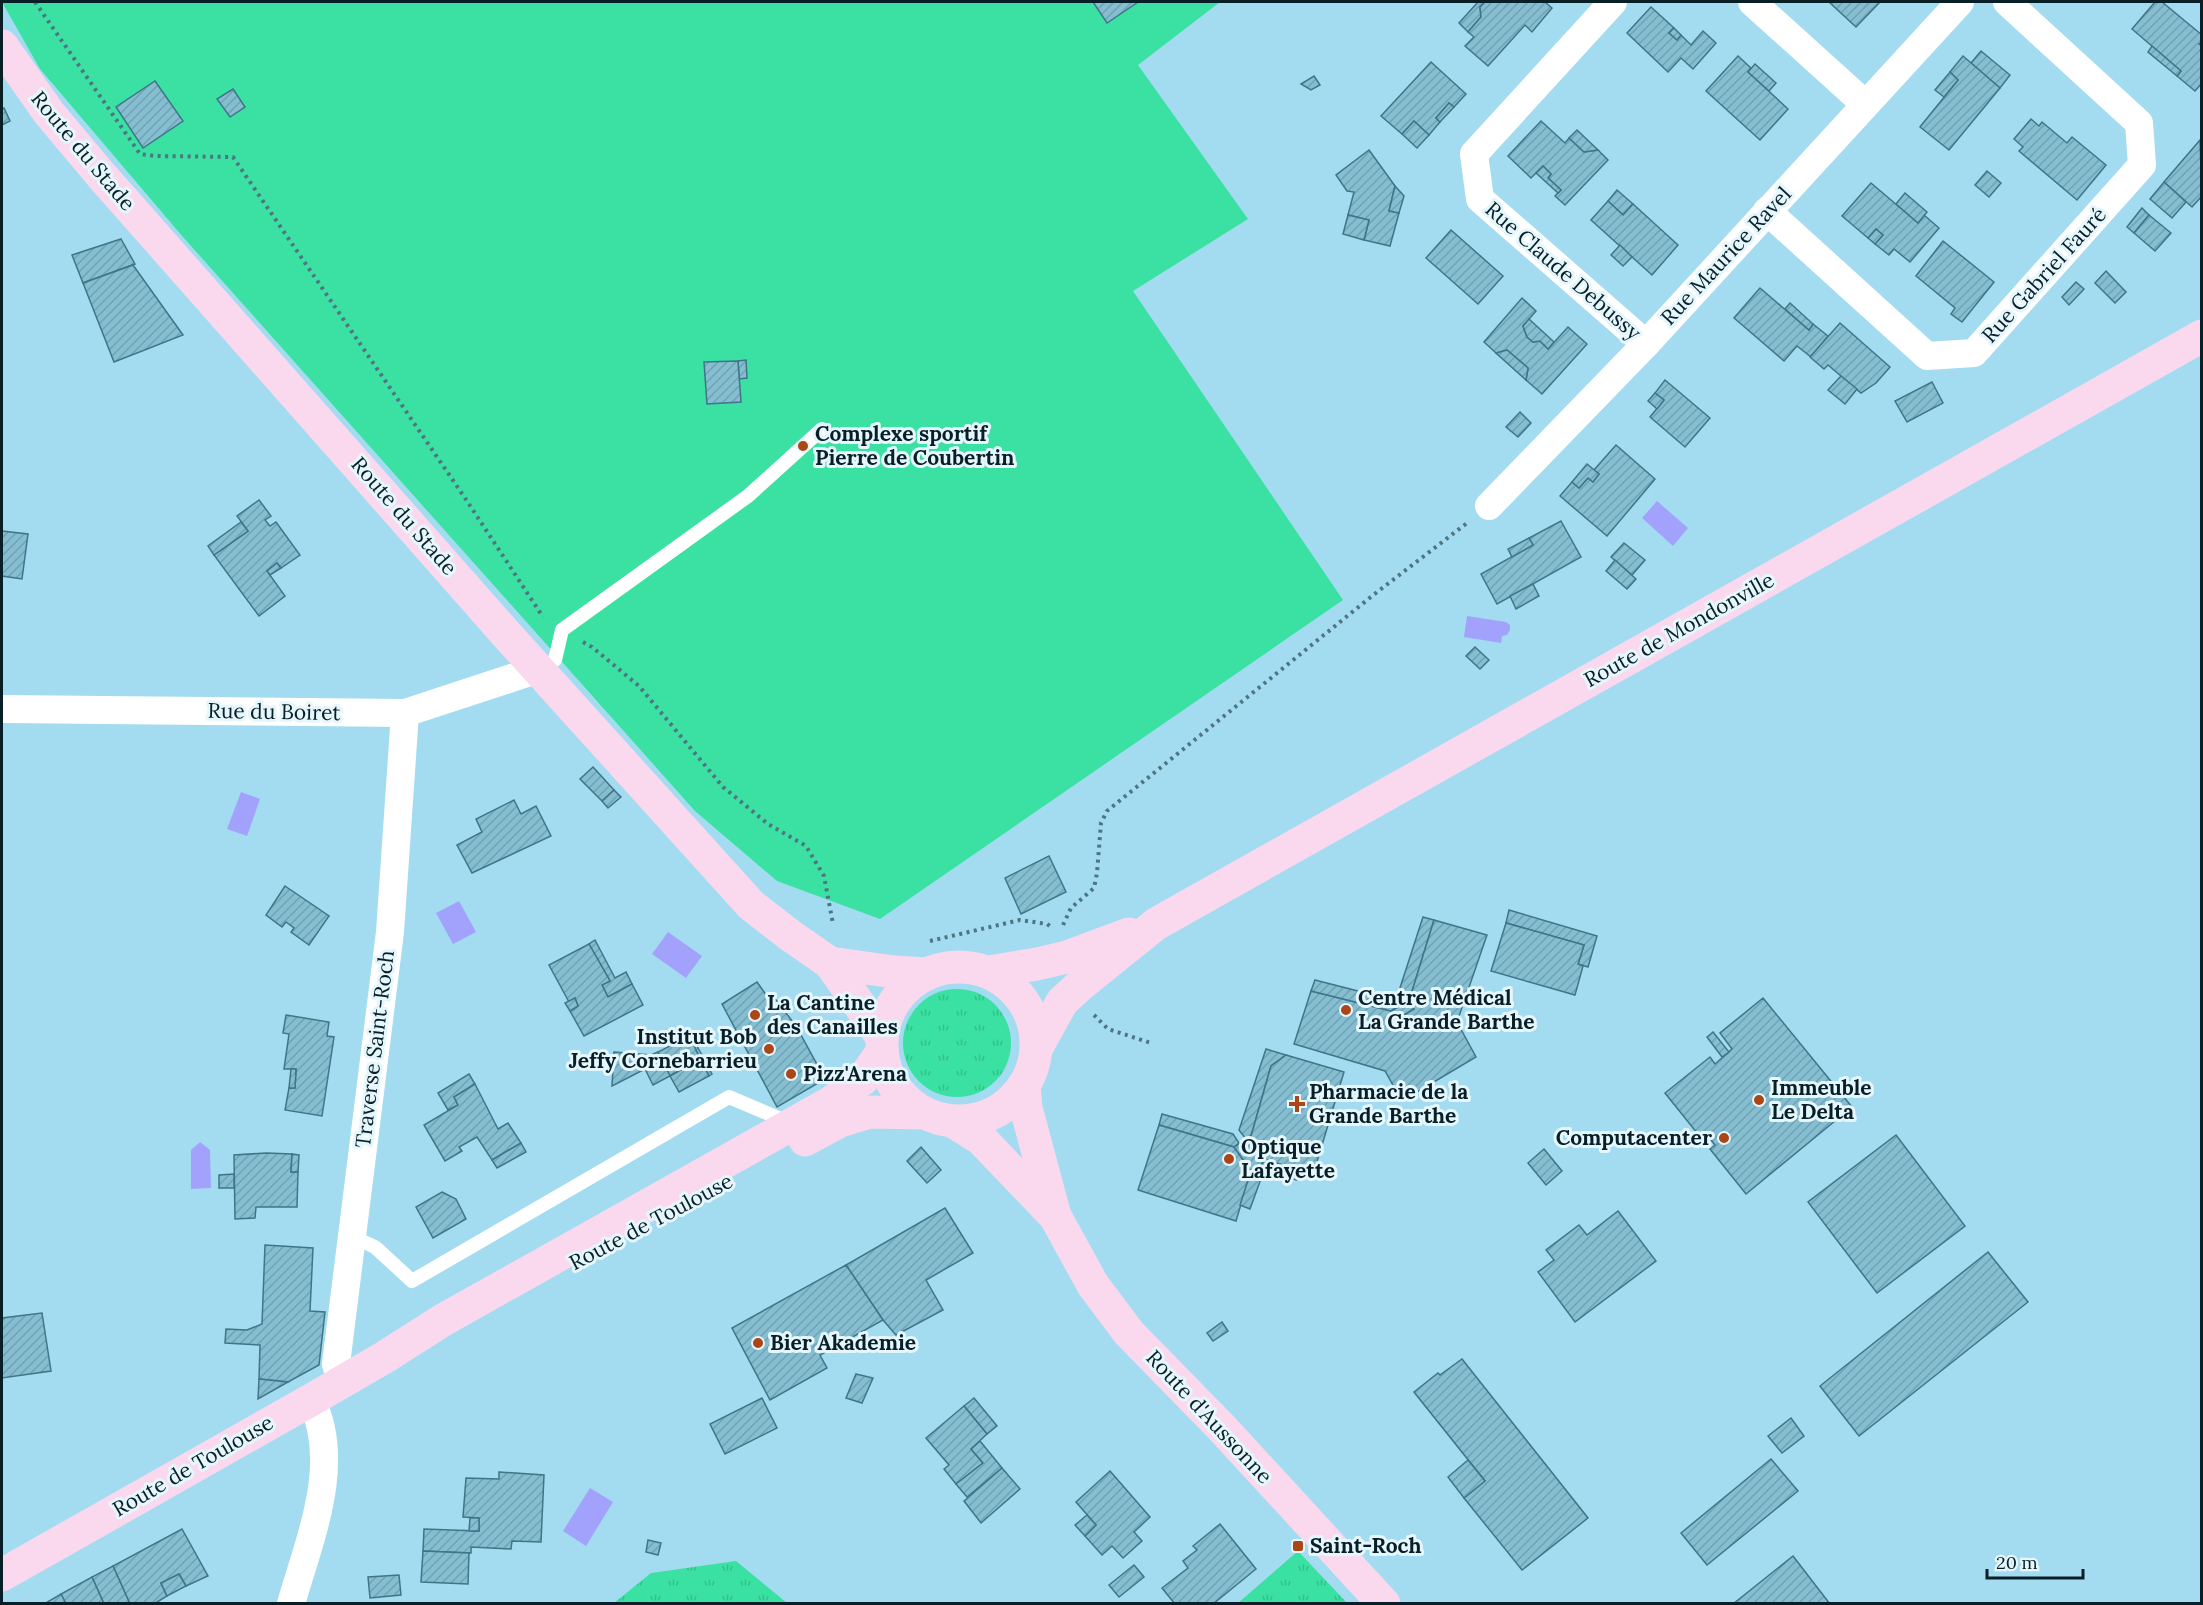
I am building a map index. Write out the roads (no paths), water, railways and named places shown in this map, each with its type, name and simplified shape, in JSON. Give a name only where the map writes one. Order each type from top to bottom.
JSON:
[{"type":"main road","name":"Route du Stade","points":[[2,46],[49,113],[101,175],[507,635],[751,905],[830,963],[882,1045]]},
{"type":"main road","name":"Route de Mondonville","points":[[989,972],[1067,957],[1156,924],[2202,336]]},
{"type":"main road","name":"Route de Mondonville","points":[[1037,1047],[1062,1002],[1077,987],[1156,924]]},
{"type":"main road","name":"Route du Stade","points":[[830,963],[894,972],[925,958]]},
{"type":"main road","points":[[925,958],[947,967],[968,967],[989,972],[1005,981],[1019,994],[1029,1010],[1035,1028],[1037,1047],[1035,1063],[1024,1086],[1014,1099],[994,1113],[970,1121],[939,1118],[908,1102],[895,1088],[886,1071],[882,1045],[886,1017],[925,958]]},
{"type":"main road","name":"Route de Toulouse","points":[[2,1575],[385,1357],[443,1320],[790,1123],[830,1103],[863,1079],[882,1045]]},
{"type":"main road","name":"Route d'Aussonne","points":[[1024,1086],[1026,1108],[1055,1216],[1093,1285],[1129,1333],[1214,1420],[1384,1604]]},
{"type":"main road","name":"Route de Toulouse","points":[[385,1357],[449,1330],[840,1121],[870,1112],[939,1118]]},
{"type":"main road","name":"Route d'Aussonne","points":[[939,1118],[981,1139],[1055,1216]]},
{"type":"street","name":"Rue Claude Debussy","points":[[1612,2],[1474,154],[1480,199],[1646,344]]},
{"type":"street","points":[[1752,2],[1865,104]]},
{"type":"street","name":"Rue Maurice Ravel","points":[[1489,506],[1646,344],[1960,2]]},
{"type":"street","name":"Rue Gabriel Fauré","points":[[1767,212],[1927,356],[1974,353],[2142,165],[2139,123],[2007,2]]},
{"type":"street","name":"Rue du Boiret","points":[[2,709],[405,713],[539,669]]},
{"type":"street","name":"Traverse Saint-Roch","points":[[340,1382],[336,1364],[390,932],[405,713]]},
{"type":"street","points":[[291,1604],[316,1516],[325,1469],[320,1418],[310,1400]]},
{"type":"lane","points":[[539,669],[555,660],[562,630],[748,496],[822,429]]},
{"type":"lane","points":[[351,1236],[375,1247],[412,1281],[729,1097],[790,1123]]},
{"type":"water","points":[[1657,501],[1688,528],[1673,546],[1642,518]]},
{"type":"water","points":[[1467,616],[1506,622],[1510,625],[1510,630],[1507,635],[1502,636],[1501,643],[1464,637]]},
{"type":"water","points":[[241,792],[260,799],[247,836],[227,829]]},
{"type":"water","points":[[459,901],[476,932],[453,944],[436,913]]},
{"type":"water","points":[[668,932],[702,956],[686,978],[652,954]]},
{"type":"water","points":[[200,1142],[210,1150],[211,1188],[191,1189],[191,1150]]},
{"type":"water","points":[[590,1488],[613,1502],[586,1546],[563,1531]]},
{"type":"place","name":"Complexe sportif Pierre de Coubertin","points":[[803,446]]},
{"type":"place","name":"Centre Médical La Grande Barthe","points":[[1346,1010]]},
{"type":"place","name":"La Cantine des Canailles","points":[[755,1015]]},
{"type":"place","name":"Institut Bob Jeffy Cornebarrieu","points":[[769,1049]]},
{"type":"place","name":"Pizz'Arena","points":[[791,1074]]},
{"type":"place","name":"Immeuble Le Delta","points":[[1759,1100]]},
{"type":"place","name":"Pharmacie de la Grande Barthe","points":[[1297,1104]]},
{"type":"place","name":"Computacenter","points":[[1724,1138]]},
{"type":"place","name":"Optique Lafayette","points":[[1229,1159]]},
{"type":"place","name":"Bier Akademie","points":[[758,1343]]},
{"type":"place","name":"Saint-Roch","points":[[1298,1546]]}]
